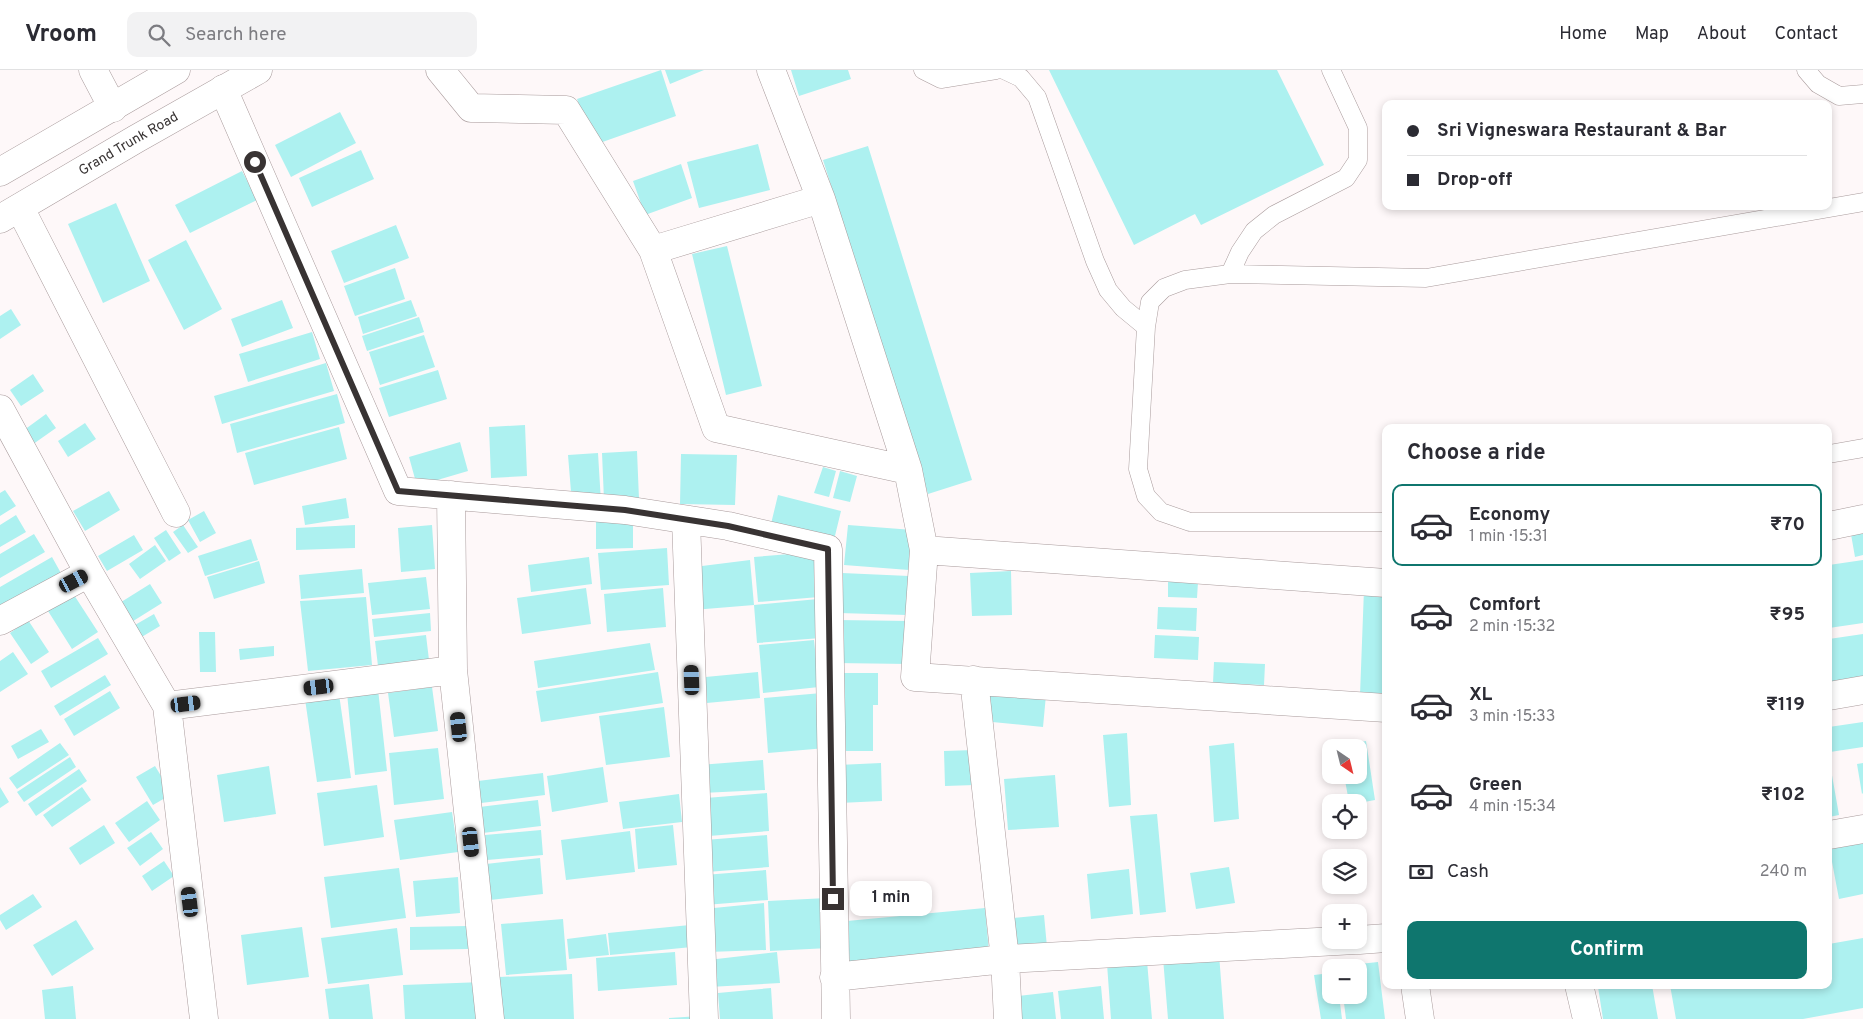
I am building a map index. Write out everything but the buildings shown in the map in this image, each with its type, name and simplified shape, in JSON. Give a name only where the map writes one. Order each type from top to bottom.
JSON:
[{"type":"street","points":[[93,70],[113,108]]},
{"type":"street","points":[[0,172],[176,70]]},
{"type":"street","name":"Grand Trunk Road","points":[[10,214],[258,70]]},
{"type":"street","points":[[440,70],[472,108],[566,110],[653,250],[716,428],[908,470]]},
{"type":"street","points":[[771,70],[821,199],[908,470],[924,550],[915,677],[1382,708]]},
{"type":"street","points":[[223,89],[398,491],[625,510],[728,526],[828,549],[836,1019]]},
{"type":"street","points":[[653,250],[821,199]]},
{"type":"street","points":[[10,214],[176,513]]},
{"type":"street","points":[[0,409],[89,573],[167,706],[204,1019]]},
{"type":"street","points":[[451,495],[452,670],[490,1019]]},
{"type":"street","points":[[1832,525],[1863,519]]},
{"type":"street","points":[[686,520],[704,1019]]},
{"type":"street","points":[[924,550],[1382,584]]},
{"type":"street","points":[[0,621],[89,573]]},
{"type":"street","points":[[167,706],[452,670]]},
{"type":"street","points":[[974,680],[1005,959],[1008,1019]]},
{"type":"street","points":[[1832,695],[1863,690]]},
{"type":"street","points":[[1832,834],[1863,829]]},
{"type":"street","points":[[1367,939],[1382,938]]},
{"type":"street","points":[[834,977],[1005,959],[1322,942]]},
{"type":"street","points":[[1416,989],[1420,1019]]},
{"type":"street","points":[[1580,989],[1588,1019]]},
{"type":"lane","points":[[923,70],[941,79],[996,70]]},
{"type":"lane","points":[[1004,70],[1021,78],[1037,97],[1094,261],[1108,290],[1123,308],[1146,327]]},
{"type":"lane","points":[[1230,274],[1240,252],[1254,232],[1274,214],[1346,178],[1358,160],[1358,128],[1331,70]]},
{"type":"lane","points":[[1806,70],[1818,84],[1839,96],[1863,94]]},
{"type":"lane","points":[[1832,207],[1863,202]]},
{"type":"lane","points":[[1382,522],[1190,522],[1161,512],[1146,496],[1138,469],[1146,327],[1150,302],[1164,288],[1185,280],[1230,274],[1426,278],[1817,210]]},
{"type":"lane","points":[[1832,453],[1863,448]]},
{"type":"route","points":[[255,162],[398,491],[625,510],[728,526],[828,549],[833,899]]}]
